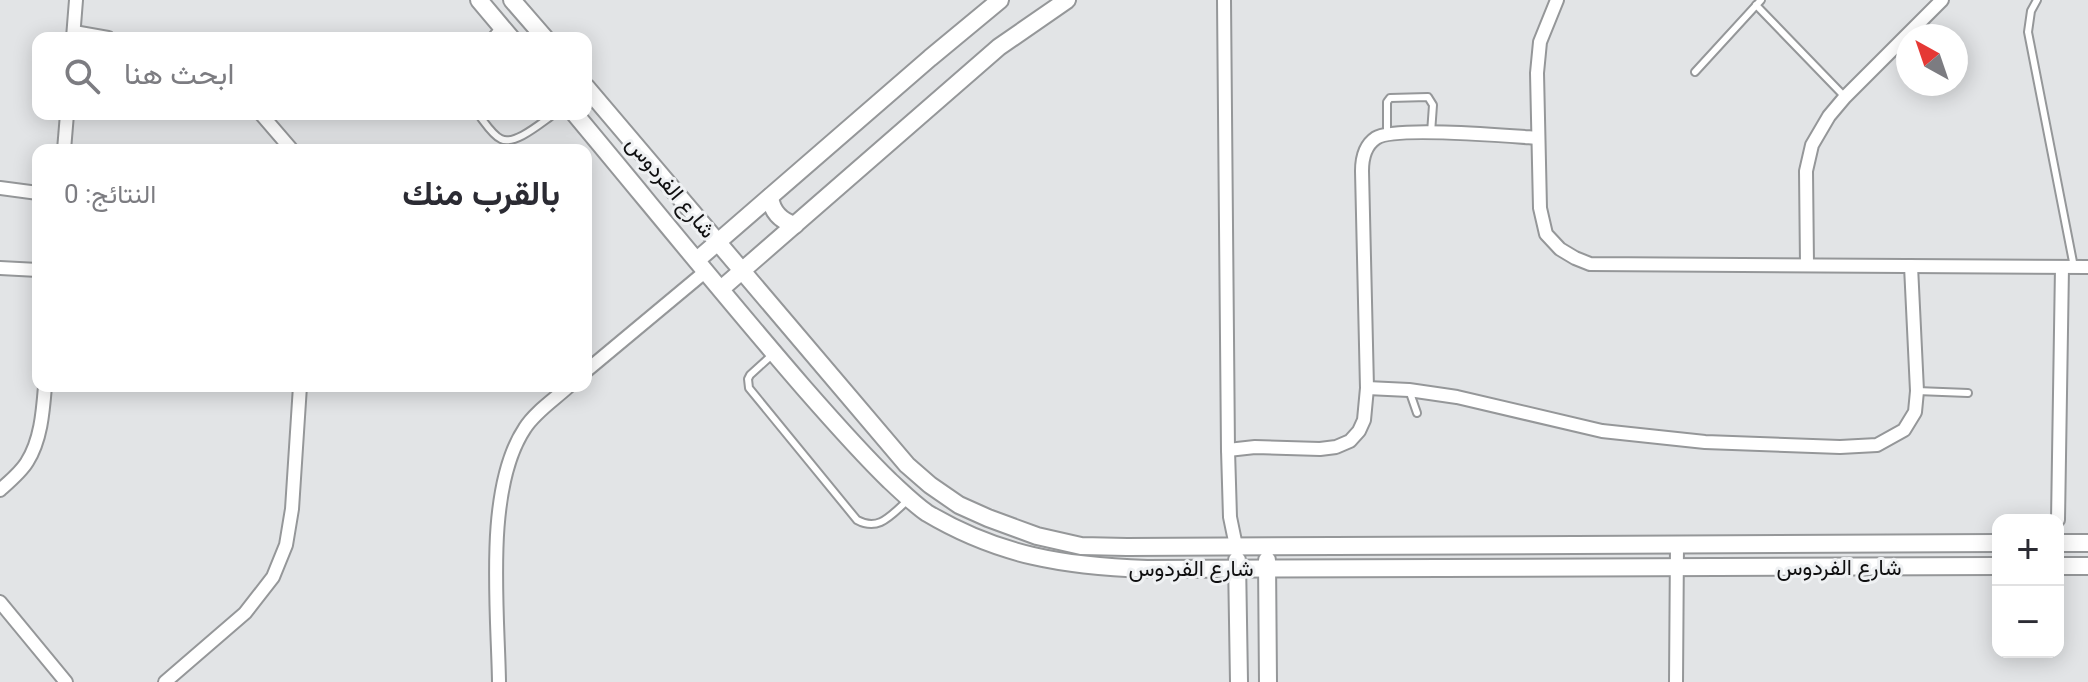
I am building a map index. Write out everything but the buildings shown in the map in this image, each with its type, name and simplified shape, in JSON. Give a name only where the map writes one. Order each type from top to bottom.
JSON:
[{"type":"street","points":[[73,32],[76,0]]},
{"type":"street","points":[[479,0],[500,32]]},
{"type":"street","points":[[512,0],[540,32]]},
{"type":"street","points":[[721,289],[999,47],[1067,0]]},
{"type":"street","points":[[1224,0],[1228,450],[1230,517],[1238,569],[1239,682]]},
{"type":"street","points":[[1557,0],[1540,42],[1537,73],[1540,208],[1546,234],[1560,249],[1575,258],[1590,264],[2088,267]]},
{"type":"street","points":[[1807,264],[1806,171],[1812,145],[1829,116],[1845,97],[1942,0]]},
{"type":"street","points":[[592,366],[702,266],[718,242],[994,2]]},
{"type":"street","name":"شارع الفردوس","points":[[592,94],[907,465],[959,505],[1037,536],[1081,546],[1992,543]]},
{"type":"street","points":[[64,144],[66,120]]},
{"type":"street","points":[[266,120],[287,144]]},
{"type":"street","name":"شارع الفردوس","points":[[580,120],[774,353],[872,464],[925,511],[962,532],[994,545],[1066,564],[1098,567],[1992,566]]},
{"type":"street","points":[[1228,450],[1336,447],[1350,441],[1359,431],[1364,420],[1367,388],[1362,157],[1368,145],[1387,133],[1538,138]]},
{"type":"street","points":[[0,188],[32,192]]},
{"type":"street","points":[[770,197],[778,216],[795,225]]},
{"type":"street","points":[[673,231],[693,213]]},
{"type":"street","points":[[1367,388],[1409,390],[1492,404],[1602,431],[1705,442],[1840,447],[1877,445],[1904,430],[1915,412],[1917,391],[1911,266]]},
{"type":"street","points":[[2058,514],[2068,267]]},
{"type":"street","points":[[0,268],[32,270]]},
{"type":"street","points":[[752,326],[773,308]]},
{"type":"street","points":[[0,490],[27,464],[41,425],[44,392]]},
{"type":"street","points":[[165,682],[245,613],[273,577],[286,545],[292,509],[300,392]]},
{"type":"street","points":[[499,682],[499,498],[508,463],[525,427],[563,392]]},
{"type":"street","points":[[2064,543],[2088,543]]},
{"type":"street","points":[[1533,544],[1534,568]]},
{"type":"street","points":[[1676,682],[1677,544]]},
{"type":"street","points":[[1267,545],[1268,682]]},
{"type":"street","points":[[2064,566],[2088,566]]},
{"type":"street","points":[[0,602],[66,682]]},
{"type":"lane","points":[[2037,0],[2029,21],[2030,42],[2068,267]]},
{"type":"lane","points":[[1695,72],[1758,3],[1845,97]]},
{"type":"lane","points":[[1387,133],[1387,102],[1397,96],[1428,97],[1433,105],[1431,133]]},
{"type":"lane","points":[[483,120],[499,138],[508,140],[522,136],[545,120]]},
{"type":"lane","points":[[774,353],[750,375],[749,388],[857,520],[869,525],[883,522],[910,499]]},
{"type":"lane","points":[[1409,390],[1417,413]]},
{"type":"lane","points":[[1917,391],[1968,393]]}]
